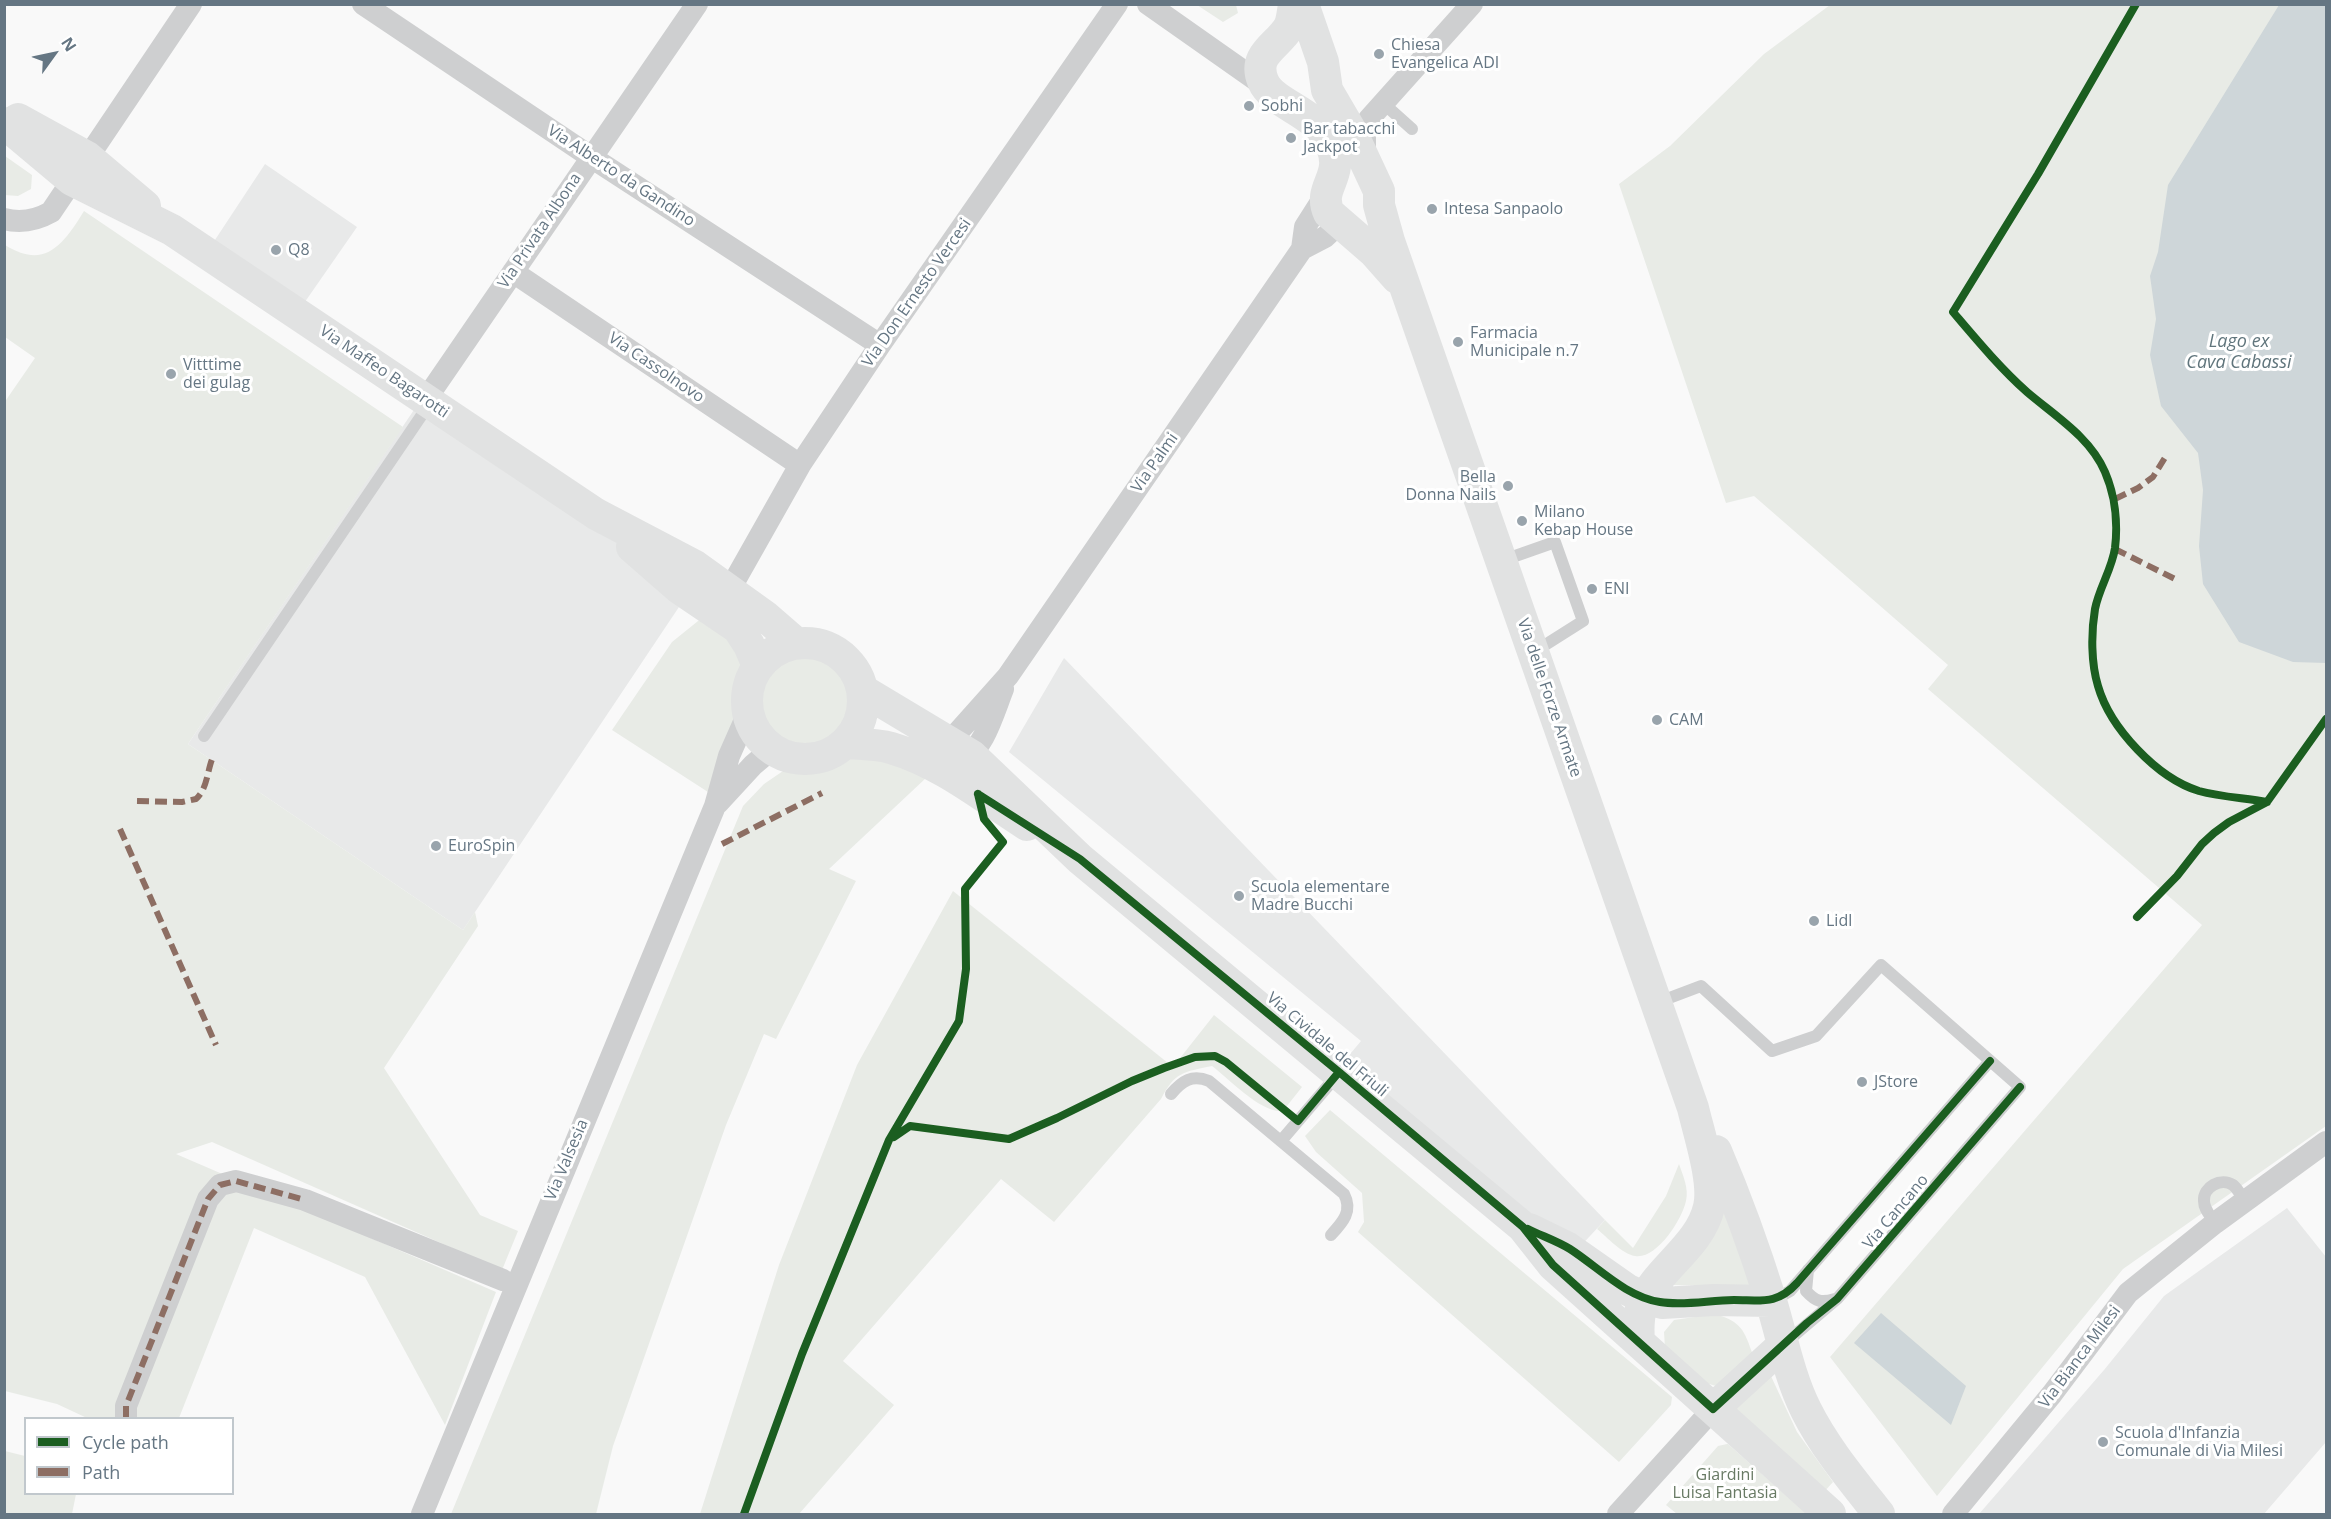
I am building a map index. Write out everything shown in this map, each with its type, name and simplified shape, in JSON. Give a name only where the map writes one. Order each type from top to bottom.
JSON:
[{"type":"street","points":[[4,219],[21,221],[45,215],[54,207],[191,4]]},
{"type":"street","name":"Via Alberto da Gandino","points":[[363,4],[591,157],[880,345]]},
{"type":"street","name":"Via Privata Albona","points":[[428,401],[513,272],[697,4]]},
{"type":"street","name":"Via Don Ernesto Vercesi","points":[[730,589],[800,465],[880,345],[1117,4]]},
{"type":"street","points":[[1221,57],[1270,47],[1287,38],[1295,37],[1310,43],[1322,63],[1319,85],[1308,96],[1293,101],[1272,92],[1262,80],[1261,64],[1270,47],[1288,28],[1294,4]]},
{"type":"street","name":"Via delle Forze Armate","points":[[1303,4],[1322,63],[1327,90],[1352,131],[1374,184],[1406,288],[1693,1108],[1710,1185],[1710,1207],[1692,1240],[1645,1298],[1638,1324],[1639,1341]]},
{"type":"street","points":[[1343,224],[1354,226],[1367,222],[1377,212],[1365,129],[1376,111],[1472,4]]},
{"type":"street","name":"Via delle Forze Armate","points":[[1153,6],[1321,127],[1333,149],[1336,164],[1328,188],[1326,207],[1329,213],[1374,252],[1406,288]]},
{"type":"street","points":[[1338,108],[1359,119],[1376,111]]},
{"type":"street","name":"Via Maffeo Bagarotti","points":[[4,112],[79,168]]},
{"type":"street","name":"Via Maffeo Bagarotti","points":[[4,123],[79,168],[596,514],[695,566],[730,589],[796,643]]},
{"type":"street","points":[[1328,188],[1341,174],[1354,172],[1367,175],[1374,184]]},
{"type":"street","name":"Via Palmi","points":[[957,756],[985,736],[1008,676],[1302,249],[1305,227],[1328,188]]},
{"type":"street","name":"Via Palmi","points":[[1302,249],[1343,224]]},
{"type":"street","name":"Via Cassolnovo","points":[[513,272],[800,465]]},
{"type":"street","name":"Via Maffeo Bagarotti","points":[[596,514],[679,588],[738,628],[749,645],[758,666]]},
{"type":"street","points":[[796,643],[817,644],[837,652],[852,667],[862,690],[863,708],[859,722],[845,743],[834,752],[813,759],[792,758],[772,748],[757,733],[748,713],[747,692],[758,666],[775,651],[796,643]]},
{"type":"street","name":"Via Cividale del Friuli","points":[[862,690],[957,756],[978,794],[1080,859],[1339,1072],[1523,1227],[1553,1265],[1639,1341]]},
{"type":"street","name":"Via Valsesia","points":[[422,1515],[715,806],[729,756],[748,713]]},
{"type":"street","name":"Via Cividale del Friuli","points":[[845,743],[889,748],[922,759],[957,756]]},
{"type":"street","name":"Via Valsesia","points":[[715,806],[772,748]]},
{"type":"street","name":"Via delle Forze Armate","points":[[1693,1108],[1709,1136],[1731,1185],[1806,1409],[1823,1440],[1879,1515]]},
{"type":"street","name":"Via Bianca Milesi","points":[[1953,1512],[2052,1394],[2128,1293],[2215,1223],[2326,1142]]},
{"type":"street","points":[[126,1417],[126,1406],[208,1199],[220,1185],[236,1181],[304,1200],[503,1280]]},
{"type":"street","points":[[1523,1227],[1568,1248],[1628,1290],[1645,1298],[1662,1303],[1714,1300],[1770,1301]]},
{"type":"street","points":[[1639,1341],[1713,1409],[1834,1513]]},
{"type":"street","points":[[1618,1515],[1713,1409],[1783,1345]]},
{"type":"lane","points":[[1376,111],[1412,129]]},
{"type":"lane","points":[[204,736],[428,401]]},
{"type":"lane","points":[[1501,561],[1555,542],[1579,609],[1583,621],[1533,652]]},
{"type":"lane","points":[[1656,1003],[1701,986],[1772,1051],[1816,1036],[1881,965],[1990,1061]]},
{"type":"lane","name":"Via Cancano","points":[[1770,1301],[1790,1291],[1990,1061],[2020,1087],[1836,1299],[1783,1345]]},
{"type":"lane","points":[[1281,1141],[1339,1072]]},
{"type":"lane","points":[[1171,1094],[1179,1084],[1189,1079],[1199,1077],[1209,1081],[1344,1194],[1348,1202],[1348,1210],[1345,1219],[1331,1235]]},
{"type":"lane","points":[[2215,1223],[2204,1201],[2211,1186],[2228,1183],[2237,1189],[2245,1201]]},
{"type":"lane","points":[[1808,1269],[1806,1291],[1815,1300],[1824,1303],[1836,1299]]},
{"type":"shaded area","points":[[265,164],[357,227],[300,309],[209,249]]},
{"type":"shaded area","points":[[422,398],[595,515],[687,595],[463,930],[188,744]]},
{"type":"shaded area","name":"Scuola elementare Madre Bucchi","points":[[1064,658],[1605,1220],[1575,1252],[1340,1066],[1361,1041],[1009,752]]},
{"type":"shaded area","points":[[2287,1208],[2326,1257],[2326,1442],[2264,1514],[1979,1514],[2104,1370],[2164,1296]]},
{"type":"green space","points":[[1197,5],[1236,5],[1238,13],[1223,22]]},
{"type":"green space","points":[[1830,5],[2326,5],[2326,1126],[2123,1269],[1937,1496],[1830,1357],[2202,925],[1928,689],[1948,665],[1754,496],[1726,503],[1619,184],[1670,146],[1764,54]]},
{"type":"green space","points":[[5,156],[32,175],[31,189],[18,196],[5,195]]},
{"type":"green space","points":[[84,211],[403,427],[188,744],[463,930],[475,912],[478,926],[384,1068],[480,1215],[518,1231],[502,1270],[212,1142],[176,1154],[496,1292],[445,1425],[365,1277],[254,1228],[179,1417],[85,1417],[57,1404],[5,1391],[4,403],[35,358],[5,337],[5,245],[31,255],[42,254],[52,250],[68,234]]},
{"type":"green space","points":[[703,617],[736,640],[744,659],[737,681],[736,713],[708,792],[612,730],[672,642]]},
{"type":"green space","points":[[805,652],[824,656],[840,666],[850,682],[854,701],[850,720],[840,736],[824,746],[805,750],[786,746],[770,736],[760,720],[756,701],[760,682],[770,666],[786,656]]},
{"type":"green space","points":[[855,755],[881,756],[926,778],[829,869],[856,881],[776,1039],[764,1034],[726,1125],[613,1446],[596,1514],[451,1514],[743,806],[764,784],[783,771],[820,770]]},
{"type":"green space","points":[[953,891],[1173,1067],[1214,1015],[1302,1087],[1283,1111],[1265,1107],[1256,1102],[1212,1066],[1181,1075],[1171,1083],[1161,1099],[1054,1222],[1001,1179],[843,1361],[894,1405],[799,1514],[700,1514],[779,1265],[857,1065]]},
{"type":"green space","points":[[1330,1110],[1672,1397],[1671,1405],[1619,1462],[1358,1232],[1364,1222],[1362,1193],[1316,1152],[1305,1136]]},
{"type":"green space","points":[[1679,1164],[1687,1191],[1684,1209],[1674,1228],[1651,1252],[1643,1256],[1630,1255],[1597,1229],[1605,1220],[1633,1248],[1666,1196]]},
{"type":"green space","points":[[1723,1205],[1754,1286],[1671,1285]]},
{"type":"green space","points":[[1715,1314],[1731,1320],[1741,1328],[1753,1355],[1716,1386],[1699,1381],[1665,1348],[1664,1332],[1674,1320]]},
{"type":"green space","points":[[1770,1374],[1797,1432],[1833,1482],[1824,1492],[1731,1405]]},
{"type":"green space","name":"Giardini Luisa Fantasia","points":[[1728,1444],[1807,1514],[1677,1514],[1666,1505],[1718,1446]]},
{"type":"green space","points":[[5,1451],[24,1456],[24,1495],[76,1495],[72,1514],[5,1514]]},
{"type":"water","name":"Lago ex Cava Cabassi","points":[[2279,5],[2326,5],[2326,663],[2293,662],[2239,642],[2203,584],[2199,546],[2203,490],[2198,453],[2161,406],[2150,355],[2156,319],[2150,276],[2158,252],[2168,185]]},
{"type":"water","points":[[1881,1313],[1966,1386],[1951,1425],[1854,1343]]},
{"type":"marked path","points":[[2115,499],[2138,488],[2153,477],[2166,456]]},
{"type":"marked path","points":[[2115,549],[2179,581]]},
{"type":"marked path","points":[[137,801],[182,802],[196,799],[205,784],[213,757]]},
{"type":"marked path","points":[[722,844],[822,793]]},
{"type":"marked path","points":[[120,829],[216,1045]]},
{"type":"marked path","points":[[126,1417],[126,1406],[208,1199],[220,1185],[236,1181],[305,1200]]},
{"type":"cycle path","points":[[2136,4],[2038,174],[1953,312],[2017,383],[2081,438],[2105,472],[2113,500],[2116,538],[2113,556],[2095,609],[2092,648],[2098,686],[2113,718],[2137,749],[2167,775],[2183,784],[2207,793],[2267,802]]},
{"type":"cycle path","points":[[2137,917],[2214,833],[2229,822],[2267,802],[2326,719]]},
{"type":"cycle path","points":[[978,794],[1080,859],[1339,1072],[1523,1227],[1553,1265],[1713,1409],[1807,1323],[1837,1299],[2020,1087]]},
{"type":"cycle path","points":[[744,1514],[802,1354],[889,1140],[959,1021],[966,969],[965,889],[1003,842],[984,819],[978,794]]},
{"type":"cycle path","points":[[894,1137],[910,1126],[1009,1139],[1164,1068],[1195,1057],[1215,1056],[1226,1062],[1298,1121],[1339,1072]]},
{"type":"cycle path","points":[[1528,1229],[1560,1243],[1624,1288],[1648,1299],[1678,1303],[1775,1298],[1783,1295],[1797,1283],[1990,1061]]},
{"type":"place","name":"Chiesa Evangelica ADI","points":[[1379,54]]},
{"type":"place","name":"Sobhi","points":[[1249,106]]},
{"type":"place","name":"Bar tabacchi Jackpot","points":[[1291,138]]},
{"type":"place","name":"Intesa Sanpaolo","points":[[1432,209]]},
{"type":"place","name":"Q8","points":[[276,250]]},
{"type":"place","name":"Farmacia Municipale n.7","points":[[1458,342]]},
{"type":"place","name":"Vitttime dei gulag","points":[[171,374]]},
{"type":"place","name":"Bella Donna Nails","points":[[1508,486]]},
{"type":"place","name":"Milano Kebap House","points":[[1522,521]]},
{"type":"place","name":"ENI","points":[[1592,589]]},
{"type":"place","name":"CAM","points":[[1657,720]]},
{"type":"place","name":"EuroSpin","points":[[436,846]]},
{"type":"place","name":"Scuola elementare Madre Bucchi","points":[[1239,896]]},
{"type":"place","name":"Lidl","points":[[1814,921]]},
{"type":"place","name":"JStore","points":[[1862,1082]]},
{"type":"place","name":"Scuola d'Infanzia Comunale di Via Milesi","points":[[2103,1442]]}]
